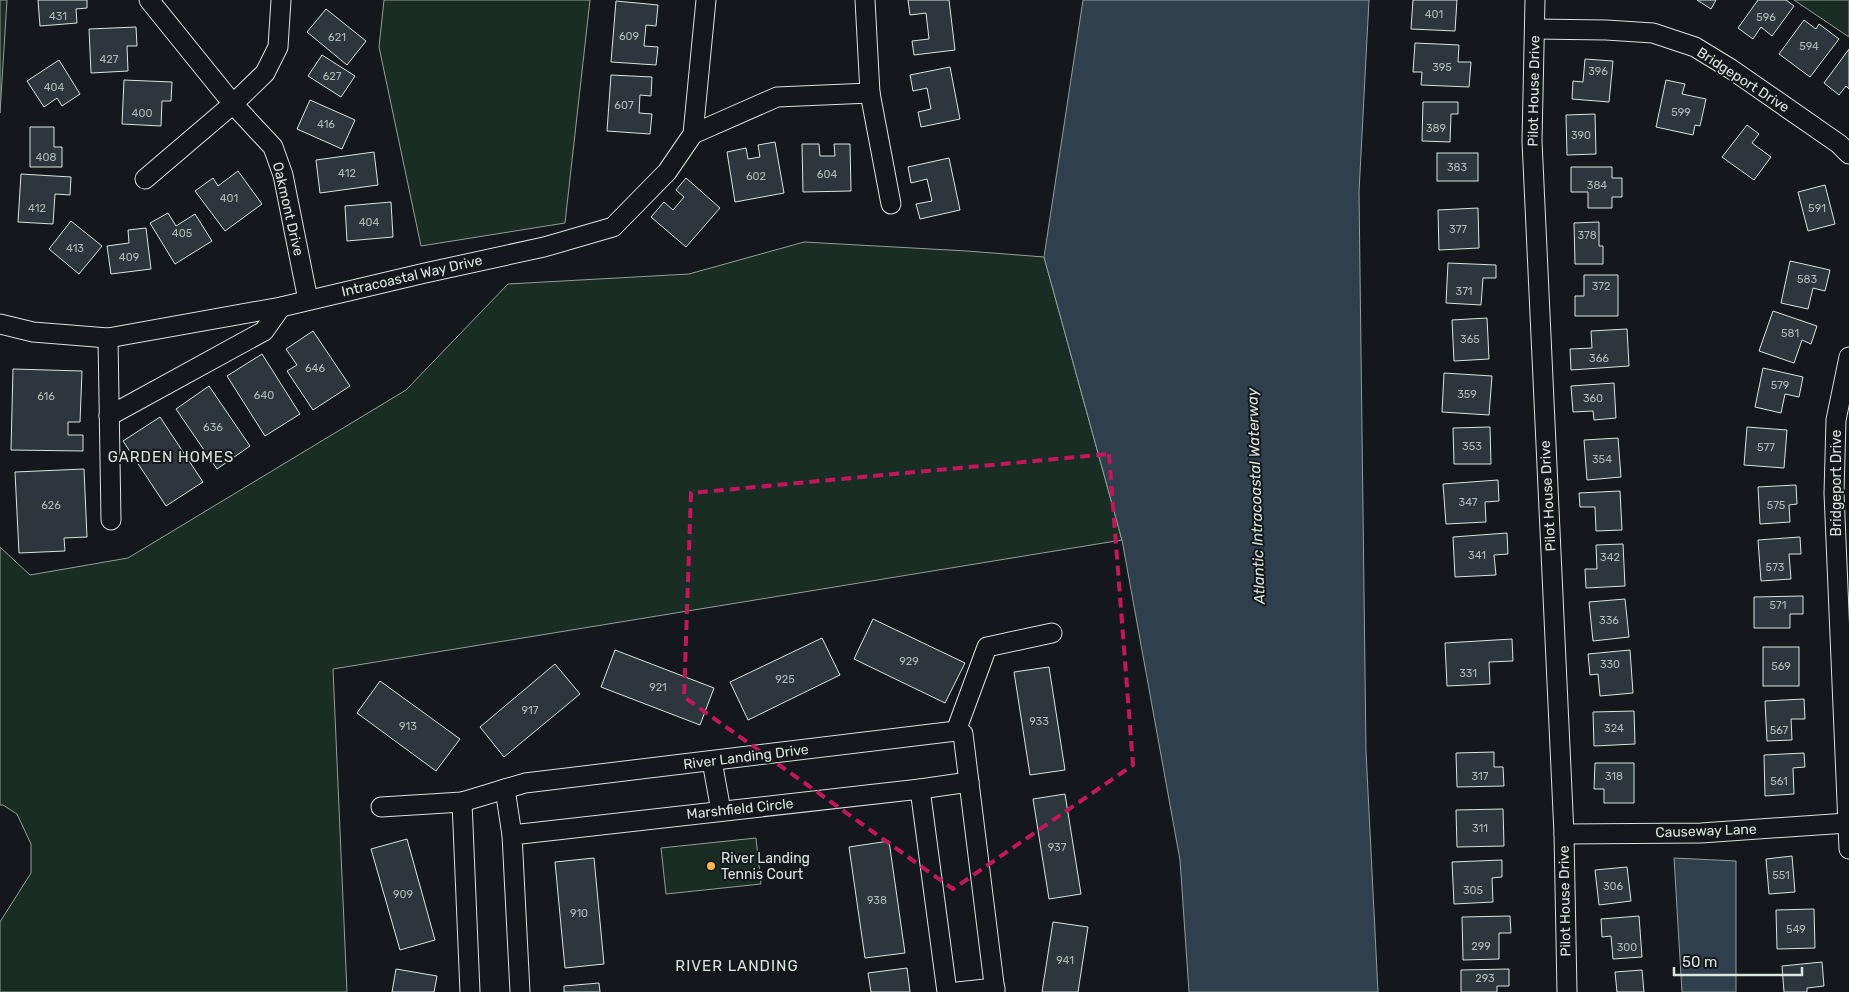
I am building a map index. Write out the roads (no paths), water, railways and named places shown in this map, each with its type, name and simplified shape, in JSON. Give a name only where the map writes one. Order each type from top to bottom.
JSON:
[{"type":"street","name":"Oakmont Drive","points":[[149,0],[233,104],[272,147],[283,175],[308,300]]},
{"type":"street","points":[[145,178],[233,104],[265,73],[278,47],[281,0]]},
{"type":"street","points":[[706,0],[693,134],[777,97],[870,93]]},
{"type":"street","points":[[864,0],[870,93],[891,204]]},
{"type":"street","name":"Pilot House Drive","points":[[1535,0],[1532,141],[1564,834],[1567,992]]},
{"type":"street","name":"Bridgeport Drive","points":[[1535,29],[1653,33],[1695,47],[1839,144],[1849,154]]},
{"type":"street","name":"Intracoastal Way Drive","points":[[0,324],[33,332],[108,338],[281,307],[544,247],[613,227],[667,172],[693,134]]},
{"type":"street","points":[[109,416],[264,330],[281,307]]},
{"type":"street","points":[[108,338],[112,520]]},
{"type":"street","name":"Bridgeport Drive","points":[[1849,357],[1836,420],[1834,492],[1849,849]]},
{"type":"street","points":[[957,992],[995,990],[963,734],[956,731],[987,647],[1052,633]]},
{"type":"street","name":"River Landing Drive","points":[[381,807],[462,802],[525,783],[956,731]]},
{"type":"street","points":[[712,761],[721,811]]},
{"type":"street","name":"Marshfield Circle","points":[[512,835],[969,782]]},
{"type":"street","points":[[506,789],[512,835],[520,992]]},
{"type":"street","points":[[920,789],[947,992]]},
{"type":"street","points":[[462,802],[470,992]]},
{"type":"street","name":"Causeway Lane","points":[[1564,834],[1701,833],[1847,823]]},
{"type":"water","name":"Atlantic Intracoastal Waterway","points":[[1083,0],[1369,0],[1359,192],[1366,751],[1378,992],[1189,992],[1180,860],[1122,540],[1044,257]]},
{"type":"water","points":[[1674,858],[1736,861],[1736,992],[1682,992]]},
{"type":"place","name":"River Landing Tennis Court","points":[[711,866]]},
{"type":"district","name":"GARDEN HOMES","points":[[171,457]]},
{"type":"district","name":"RIVER LANDING","points":[[737,966]]}]
